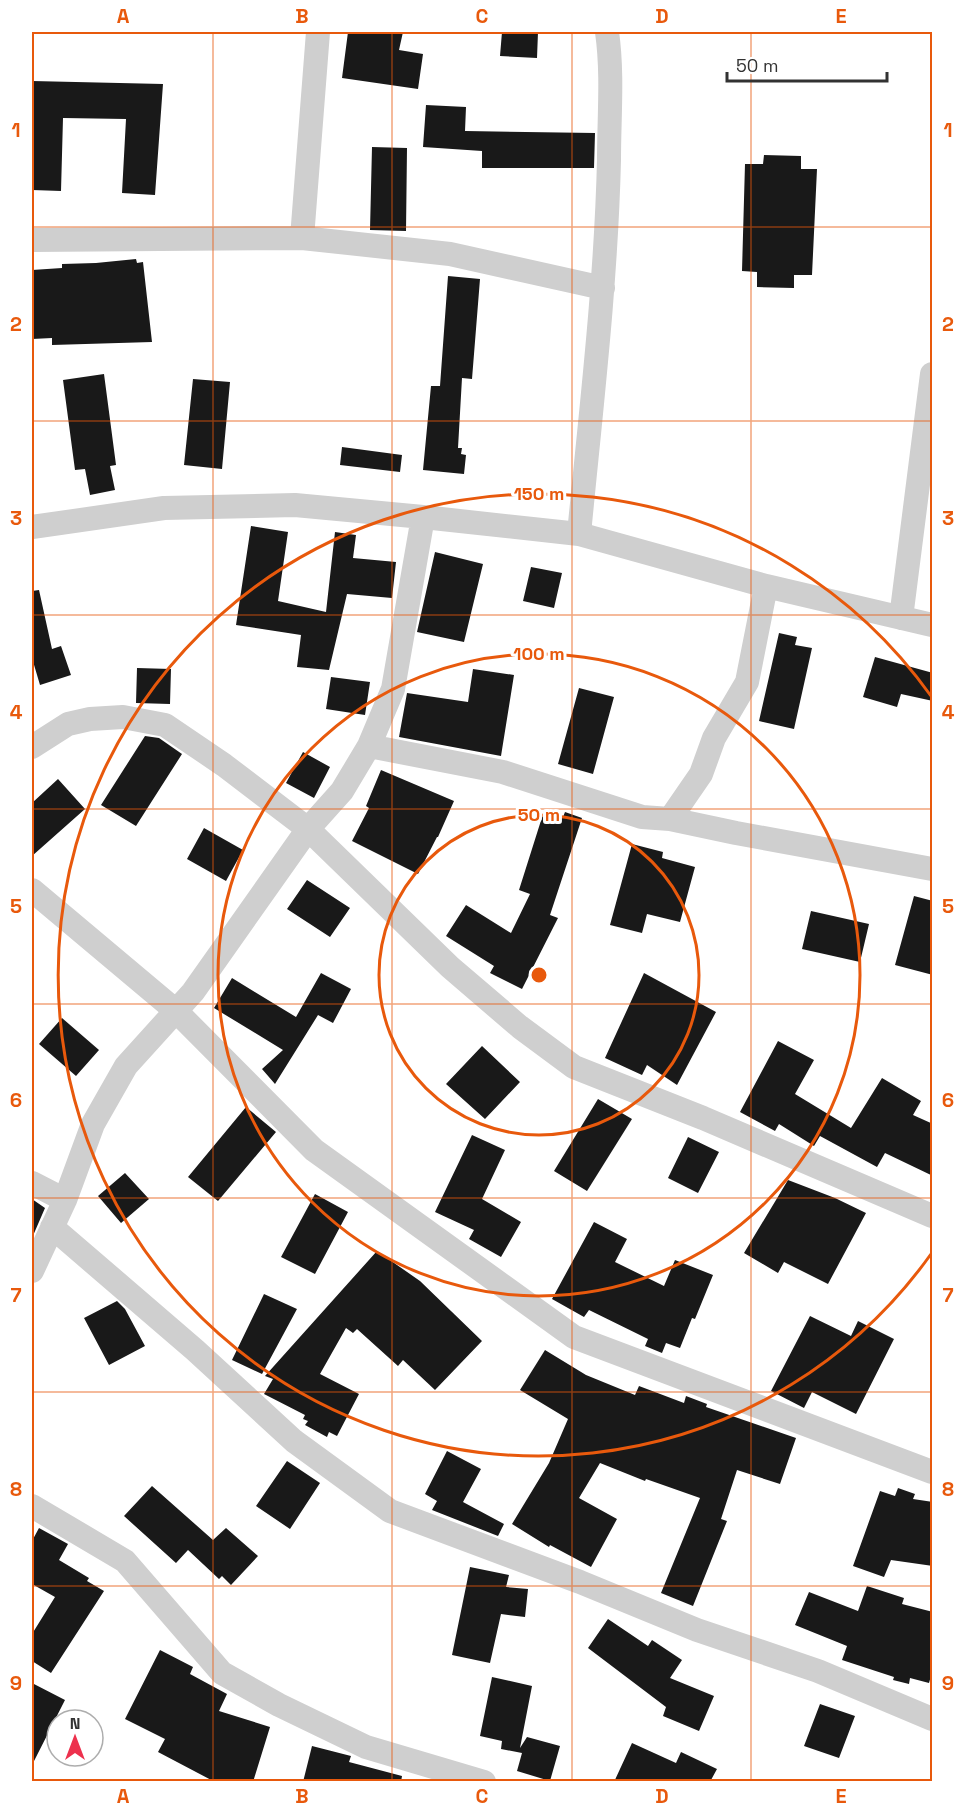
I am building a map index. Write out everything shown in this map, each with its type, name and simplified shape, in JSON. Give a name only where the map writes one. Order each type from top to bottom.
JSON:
[{"type":"street","points":[[302,238],[318,32]]},
{"type":"street","points":[[579,534],[603,288],[611,56],[608,32]]},
{"type":"street","points":[[32,240],[302,238],[450,254],[603,288]]},
{"type":"street","points":[[901,618],[932,385]]},
{"type":"street","points":[[32,527],[164,508],[295,506],[423,517],[579,534],[766,586],[933,625]]},
{"type":"street","points":[[32,1271],[65,1200],[93,1124],[126,1066],[193,992],[308,829],[342,791],[369,746],[393,688],[423,517]]},
{"type":"street","points":[[670,819],[701,774],[714,738],[747,682],[766,586]]},
{"type":"street","points":[[32,747],[68,724],[90,719],[123,717],[165,725],[224,765],[308,829],[450,967],[520,1027],[574,1067],[703,1118],[933,1216]]},
{"type":"street","points":[[369,746],[503,772],[642,817],[670,819],[933,869]]},
{"type":"street","points":[[32,890],[176,1011],[314,1150],[574,1337],[933,1472]]},
{"type":"street","points":[[32,1183],[65,1200]]},
{"type":"street","points":[[52,1227],[195,1350],[294,1441],[390,1511],[580,1582],[697,1630],[818,1671],[933,1719]]},
{"type":"street","points":[[32,1506],[124,1561],[222,1673],[279,1705],[366,1747],[484,1782]]},
{"type":"building","points":[[348,32],[403,32],[399,50],[423,54],[418,89],[342,78]]},
{"type":"building","points":[[502,32],[538,32],[537,58],[500,56]]},
{"type":"building","points":[[32,81],[163,84],[155,195],[122,193],[126,119],[63,118],[61,191],[32,190]]},
{"type":"building","points":[[426,105],[466,107],[465,131],[595,133],[594,168],[482,168],[482,151],[423,147]]},
{"type":"building","points":[[372,147],[407,148],[406,231],[370,230]]},
{"type":"building","points":[[764,155],[801,156],[801,169],[817,169],[812,275],[794,275],[794,288],[757,287],[757,272],[742,271],[745,164],[763,164]]},
{"type":"building","points":[[136,259],[137,263],[143,262],[152,342],[52,345],[52,338],[32,339],[32,270],[62,268],[62,264]]},
{"type":"building","points":[[448,276],[480,279],[472,379],[462,378],[458,448],[462,448],[461,454],[466,455],[464,474],[423,470],[431,386],[440,386]]},
{"type":"building","points":[[104,374],[116,465],[110,466],[115,490],[90,495],[85,469],[75,470],[63,380]]},
{"type":"building","points":[[193,379],[230,382],[222,469],[184,465]]},
{"type":"building","points":[[342,447],[402,455],[400,472],[340,465]]},
{"type":"building","points":[[251,526],[288,532],[278,601],[326,612],[335,532],[356,535],[353,558],[396,562],[392,598],[347,594],[329,670],[297,667],[301,635],[236,625]]},
{"type":"building","points":[[435,552],[483,564],[464,642],[417,632]]},
{"type":"building","points":[[531,567],[562,573],[554,608],[523,601]]},
{"type":"building","points":[[39,590],[52,649],[61,646],[71,675],[40,685],[32,658],[32,591]]},
{"type":"building","points":[[779,633],[797,637],[795,645],[812,648],[794,729],[759,721]]},
{"type":"building","points":[[875,657],[933,673],[933,701],[901,694],[897,707],[863,697]]},
{"type":"building","points":[[137,668],[171,669],[170,704],[136,703]]},
{"type":"building","points":[[473,669],[514,675],[501,756],[399,737],[407,693],[468,702]]},
{"type":"building","points":[[331,677],[370,682],[365,715],[326,709]]},
{"type":"building","points":[[579,688],[614,697],[593,774],[558,764]]},
{"type":"building","points":[[145,736],[159,738],[182,754],[136,826],[101,805]]},
{"type":"building","points":[[303,752],[330,767],[314,798],[286,783]]},
{"type":"building","points":[[381,770],[454,801],[418,874],[352,841],[369,808],[366,806]]},
{"type":"building","points":[[58,779],[85,809],[32,856],[32,803]]},
{"type":"building","points":[[544,811],[563,817],[565,812],[582,818],[550,915],[558,918],[522,989],[490,973],[494,966],[446,936],[466,905],[511,933],[530,894],[519,890]]},
{"type":"building","points":[[204,828],[243,850],[226,881],[187,859]]},
{"type":"building","points":[[632,844],[663,852],[662,858],[695,867],[680,922],[647,914],[642,933],[610,925]]},
{"type":"building","points":[[307,880],[350,908],[330,937],[287,909]]},
{"type":"building","points":[[914,896],[933,901],[933,975],[895,965]]},
{"type":"building","points":[[811,911],[869,924],[860,962],[802,949]]},
{"type":"building","points":[[321,973],[351,989],[333,1023],[318,1015],[275,1084],[262,1069],[283,1050],[214,1008],[232,978],[296,1017]]},
{"type":"building","points":[[644,973],[716,1012],[677,1085],[647,1065],[642,1075],[605,1058]]},
{"type":"building","points":[[62,1018],[99,1050],[76,1076],[39,1044]]},
{"type":"building","points":[[778,1041],[814,1060],[795,1094],[851,1128],[882,1078],[921,1101],[913,1115],[933,1124],[933,1176],[885,1153],[877,1167],[820,1136],[814,1146],[779,1124],[775,1131],[740,1112]]},
{"type":"building","points":[[482,1046],[520,1082],[485,1119],[446,1084]]},
{"type":"building","points":[[598,1099],[632,1119],[587,1191],[554,1171]]},
{"type":"building","points":[[246,1107],[276,1132],[218,1201],[188,1177]]},
{"type":"building","points":[[472,1135],[505,1150],[482,1199],[521,1222],[501,1257],[469,1239],[474,1230],[435,1212]]},
{"type":"building","points":[[688,1137],[719,1152],[698,1193],[668,1178]]},
{"type":"building","points":[[125,1173],[149,1199],[121,1223],[98,1196]]},
{"type":"building","points":[[788,1180],[866,1213],[828,1284],[784,1262],[778,1273],[744,1253]]},
{"type":"building","points":[[315,1194],[348,1212],[315,1274],[281,1257]]},
{"type":"building","points":[[32,1199],[45,1208],[32,1238]]},
{"type":"building","points":[[594,1222],[627,1239],[615,1262],[664,1286],[675,1260],[713,1275],[680,1348],[666,1343],[662,1353],[645,1346],[648,1339],[589,1310],[584,1317],[552,1299]]},
{"type":"building","points":[[377,1251],[420,1281],[482,1341],[435,1390],[403,1360],[398,1366],[357,1329],[353,1333],[346,1328],[320,1374],[359,1394],[337,1436],[329,1432],[327,1437],[305,1425],[308,1421],[303,1419],[305,1415],[264,1394],[273,1379],[265,1376]]},
{"type":"building","points":[[264,1294],[297,1309],[262,1374],[232,1360]]},
{"type":"building","points":[[117,1301],[125,1309],[145,1346],[109,1365],[84,1318]]},
{"type":"building","points":[[810,1316],[851,1336],[858,1321],[894,1339],[856,1414],[812,1392],[804,1408],[771,1391]]},
{"type":"building","points":[[545,1350],[586,1375],[635,1395],[639,1386],[684,1403],[686,1396],[707,1404],[706,1407],[796,1438],[780,1484],[737,1470],[721,1519],[727,1521],[693,1606],[661,1593],[700,1498],[646,1479],[645,1481],[600,1463],[579,1498],[617,1519],[591,1567],[550,1545],[549,1547],[512,1524],[549,1463],[568,1419],[520,1390]]},
{"type":"building","points":[[447,1451],[481,1469],[463,1502],[504,1524],[498,1536],[432,1510],[437,1501],[425,1494]]},
{"type":"building","points":[[287,1461],[320,1483],[290,1529],[256,1506]]},
{"type":"building","points":[[152,1486],[213,1540],[226,1528],[258,1556],[231,1585],[222,1576],[219,1579],[188,1550],[176,1563],[124,1516]]},
{"type":"building","points":[[898,1488],[915,1494],[913,1499],[933,1502],[933,1566],[891,1560],[884,1577],[853,1566],[880,1491],[895,1496]]},
{"type":"building","points":[[39,1528],[68,1544],[59,1560],[89,1578],[87,1581],[104,1591],[51,1673],[32,1661],[32,1634],[55,1597],[32,1584],[32,1541]]},
{"type":"building","points":[[470,1567],[509,1575],[506,1587],[528,1589],[525,1617],[501,1614],[490,1663],[452,1655]]},
{"type":"building","points":[[867,1586],[904,1598],[902,1604],[933,1612],[933,1669],[929,1683],[910,1678],[909,1684],[893,1680],[894,1677],[842,1660],[847,1646],[795,1625],[809,1592],[858,1611]]},
{"type":"building","points":[[608,1619],[648,1646],[652,1640],[682,1660],[670,1678],[714,1696],[699,1731],[663,1716],[666,1707],[588,1648]]},
{"type":"building","points":[[160,1650],[193,1667],[190,1674],[227,1694],[219,1711],[270,1727],[253,1782],[215,1782],[158,1752],[165,1739],[125,1719]]},
{"type":"building","points":[[492,1677],[532,1686],[520,1748],[527,1737],[560,1746],[550,1781],[517,1771],[522,1753],[501,1749],[502,1741],[480,1736]]},
{"type":"building","points":[[32,1683],[65,1700],[61,1708],[45,1708],[45,1739],[32,1765]]},
{"type":"building","points":[[820,1704],[855,1716],[839,1758],[804,1746]]},
{"type":"building","points":[[632,1743],[676,1763],[681,1752],[717,1769],[711,1780],[714,1782],[614,1782]]},
{"type":"building","points":[[312,1746],[351,1756],[349,1762],[402,1776],[401,1782],[303,1782]]}]
